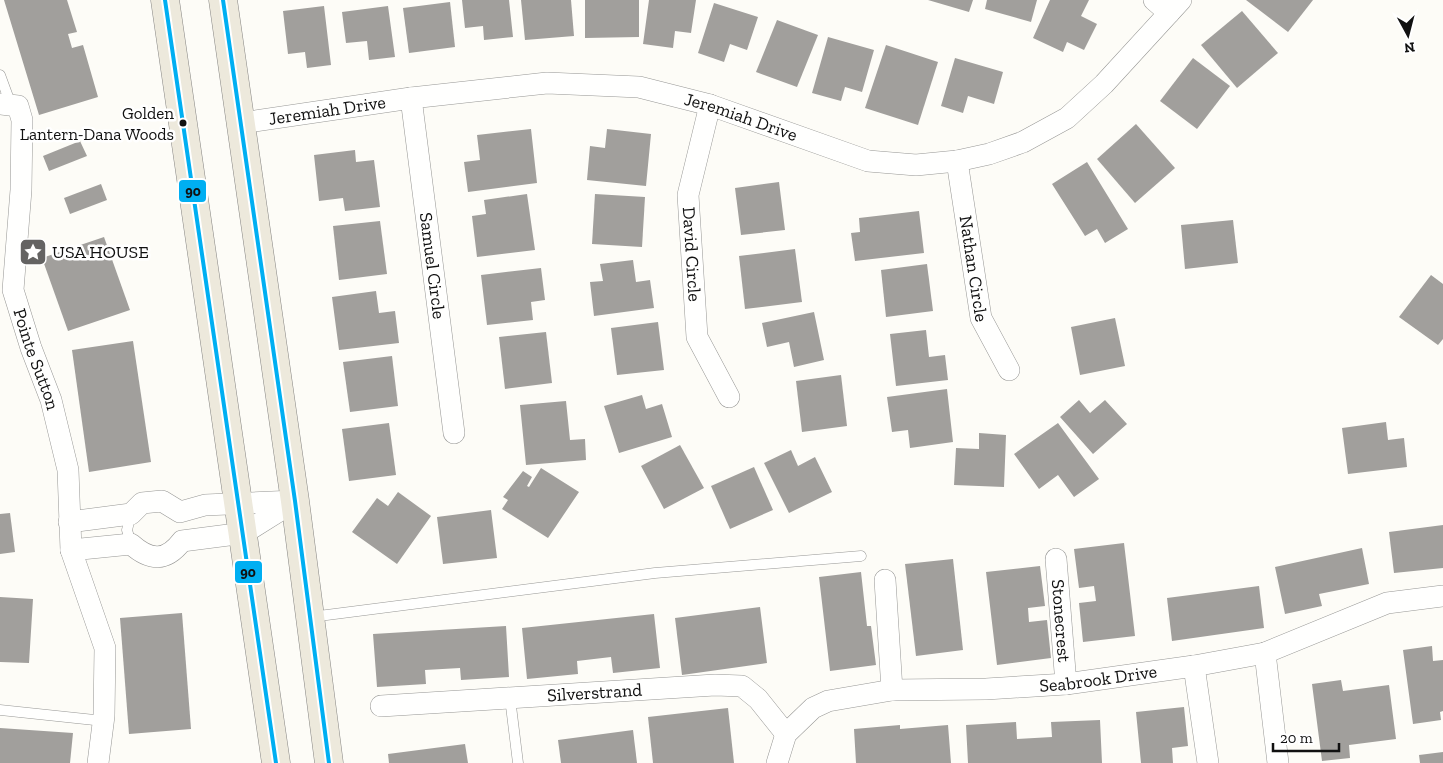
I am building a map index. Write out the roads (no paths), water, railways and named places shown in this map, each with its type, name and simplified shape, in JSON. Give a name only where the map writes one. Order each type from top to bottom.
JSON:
[{"type":"main road","points":[[164,0],[180,119],[244,533],[276,763]]},
{"type":"main road","points":[[223,0],[295,501],[329,763]]},
{"type":"street","name":"Jeremiah Drive","points":[[242,123],[411,98],[547,83],[639,87],[710,105],[868,161],[916,164],[957,160],[989,154],[1023,142],[1067,118],[1104,84],[1168,4]]},
{"type":"street","name":"Samuel Circle","points":[[411,98],[454,433]]},
{"type":"street","name":"Pointe Sutton","points":[[10,105],[22,120],[21,190],[13,290],[50,400],[68,470],[71,550],[105,648],[104,721],[98,763]]},
{"type":"street","name":"David Circle","points":[[710,105],[688,195],[697,337],[729,397]]},
{"type":"street","name":"Nathan Circle","points":[[957,160],[981,318],[1009,370]]},
{"type":"street","points":[[69,522],[132,514],[142,503],[162,500],[180,512],[205,505],[295,501]]},
{"type":"street","points":[[71,550],[132,544],[143,554],[160,557],[174,551],[182,541],[244,533],[295,501]]},
{"type":"street","name":"Stonecrest","points":[[1056,559],[1066,684]]},
{"type":"street","points":[[885,580],[892,690]]},
{"type":"street","name":"Seabrook Drive","points":[[777,763],[786,734],[813,708],[828,700],[892,690],[986,689],[1066,684],[1194,666],[1265,653],[1387,603],[1443,596]]},
{"type":"street","points":[[1265,653],[1278,763]]},
{"type":"street","points":[[1194,666],[1208,763]]},
{"type":"street","name":"Silverstrand","points":[[381,706],[715,685],[742,686],[758,699],[786,734]]},
{"type":"lane","points":[[0,75],[10,105]]},
{"type":"lane","points":[[132,514],[127,530],[132,544]]},
{"type":"lane","points":[[310,617],[655,573],[861,556]]},
{"type":"lane","points":[[510,698],[518,763]]},
{"type":"lane","points":[[0,710],[104,721]]},
{"type":"place","name":"Golden Lantern-Dana Woods","points":[[183,123]]},
{"type":"place","name":"USA HOUSE","points":[[33,252]]}]
